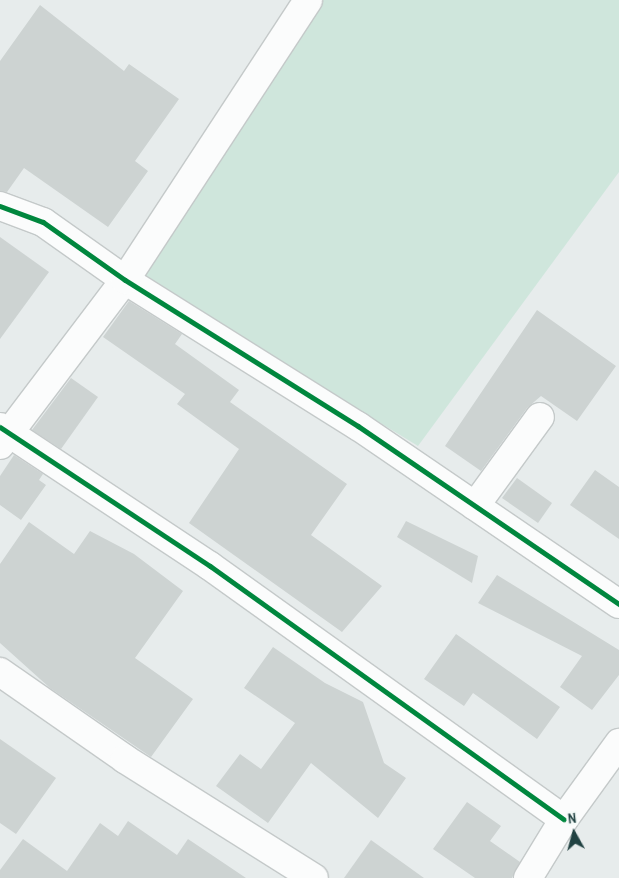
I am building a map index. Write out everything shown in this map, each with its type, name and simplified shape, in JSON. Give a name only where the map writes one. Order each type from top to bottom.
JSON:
[{"type":"street","points":[[308,0],[125,280],[3,435],[210,566],[564,819]]},
{"type":"street","points":[[0,206],[43,222],[125,280],[358,426],[619,604]]},
{"type":"street","points":[[475,506],[540,417]]},
{"type":"street","points":[[0,672],[125,759],[314,878]]},
{"type":"street","points":[[528,878],[564,819],[619,743]]},
{"type":"green space","points":[[322,0],[619,0],[619,172],[418,446],[140,276]]},
{"type":"building","points":[[40,5],[124,71],[129,64],[179,99],[135,161],[148,171],[108,227],[24,168],[7,192],[0,191],[0,61]]},
{"type":"building","points":[[0,237],[49,272],[0,339]]},
{"type":"building","points":[[129,301],[182,334],[175,344],[239,390],[230,402],[347,484],[311,535],[382,586],[342,632],[189,523],[239,449],[177,404],[185,394],[103,337]]},
{"type":"building","points":[[537,310],[616,366],[577,421],[541,396],[527,408],[481,471],[445,446]]},
{"type":"building","points":[[71,378],[98,397],[61,449],[32,430]]},
{"type":"building","points":[[14,455],[43,474],[39,480],[46,485],[21,520],[0,505],[0,476]]},
{"type":"building","points":[[595,470],[619,487],[619,539],[570,505]]},
{"type":"building","points":[[517,478],[552,503],[538,523],[502,498]]},
{"type":"building","points":[[406,521],[478,556],[472,583],[397,537]]},
{"type":"building","points":[[29,522],[74,554],[90,531],[134,554],[183,591],[135,658],[193,699],[151,757],[50,688],[0,643],[0,564]]},
{"type":"building","points":[[497,575],[619,650],[619,675],[592,710],[560,687],[582,656],[478,603]]},
{"type":"building","points":[[456,634],[560,707],[537,739],[473,693],[464,706],[424,679]]},
{"type":"building","points":[[273,647],[325,683],[363,702],[384,763],[406,778],[378,818],[311,763],[268,823],[216,786],[240,754],[261,769],[295,723],[244,688]]},
{"type":"building","points":[[0,739],[56,778],[16,834],[0,823]]},
{"type":"building","points":[[467,802],[501,826],[490,841],[520,862],[512,878],[475,878],[433,849]]},
{"type":"building","points":[[128,821],[177,855],[188,839],[246,878],[0,878],[0,870],[23,839],[67,871],[100,823],[118,836]]},
{"type":"building","points":[[371,840],[424,878],[344,878]]},
{"type":"cycle path","points":[[0,206],[43,222],[125,280],[358,426],[619,604]]},
{"type":"cycle path","points":[[0,427],[210,566],[564,819]]}]
